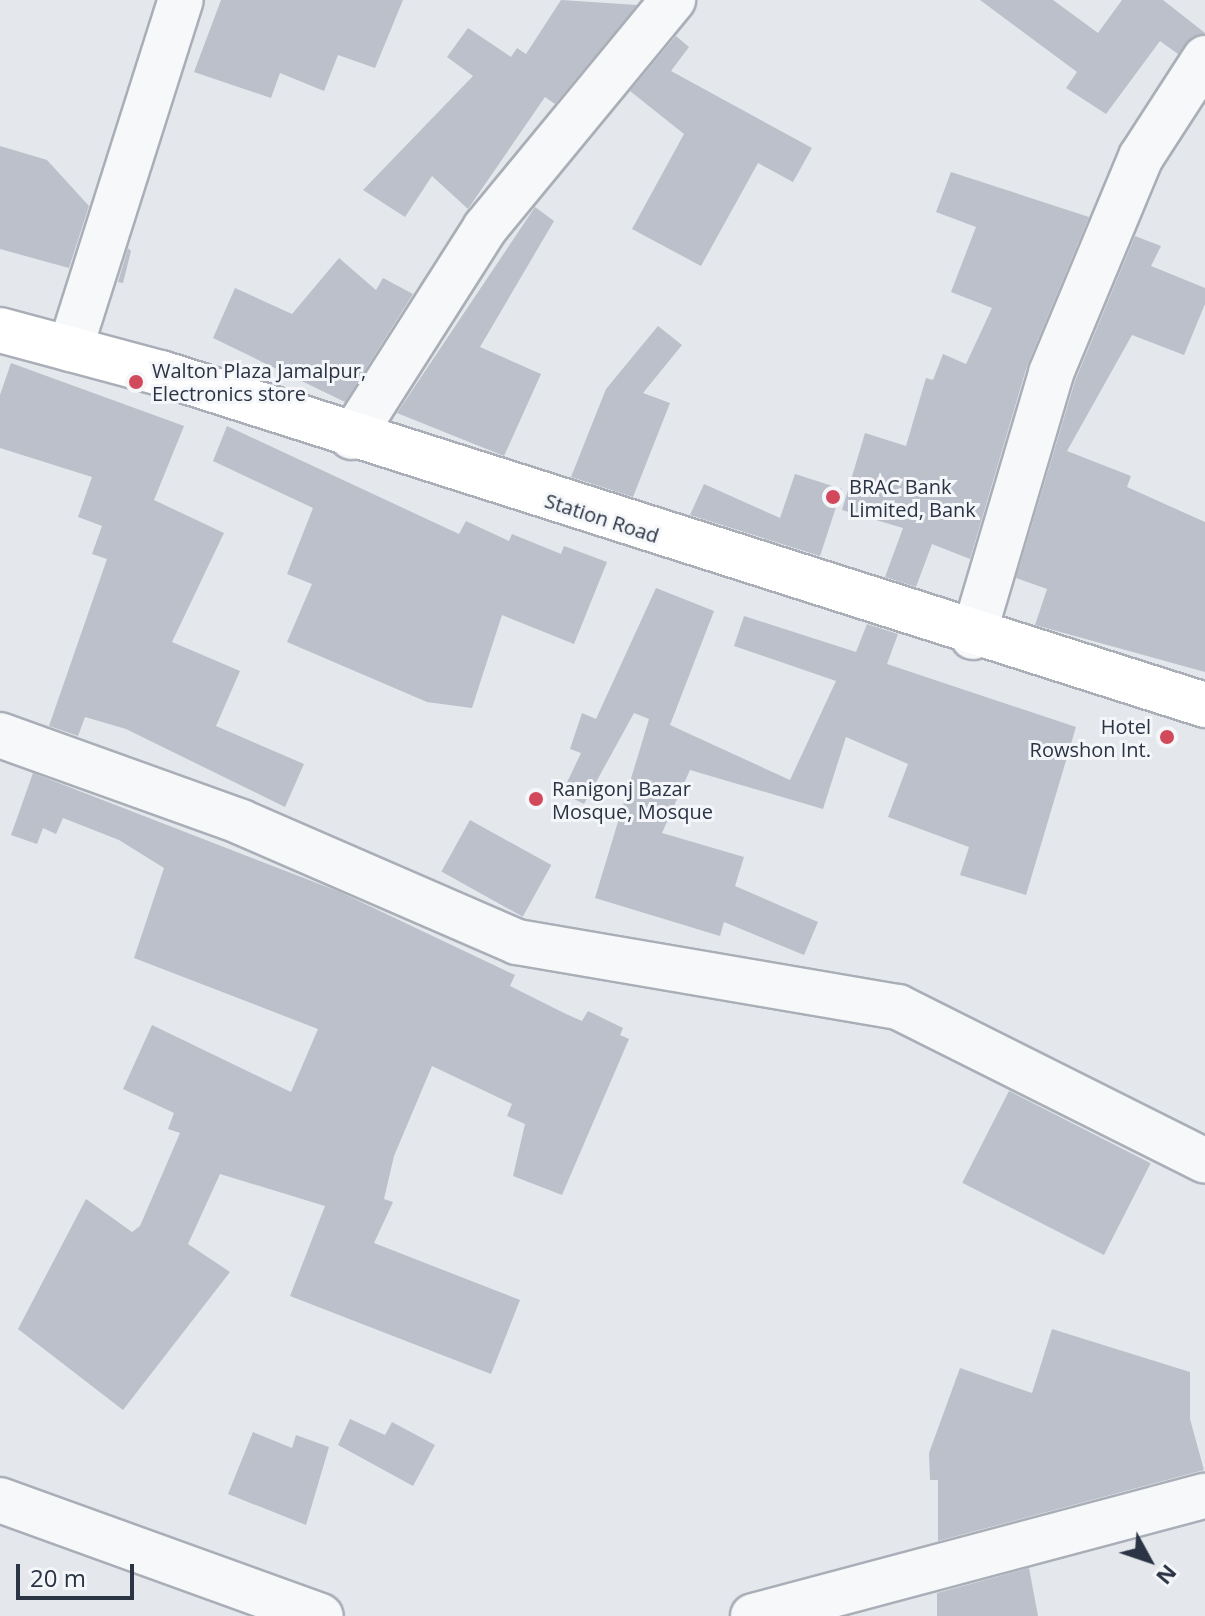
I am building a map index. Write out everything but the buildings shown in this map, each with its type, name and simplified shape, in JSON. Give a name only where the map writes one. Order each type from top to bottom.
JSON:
[{"type":"main road","name":"Station Road","points":[[0,330],[352,437],[973,637],[1205,705]]},
{"type":"street","points":[[70,349],[181,0]]},
{"type":"street","points":[[352,437],[485,228],[673,0]]},
{"type":"street","points":[[973,637],[1051,373],[1141,157],[1205,58]]},
{"type":"street","points":[[0,735],[241,822],[517,942],[898,1007],[1205,1161]]},
{"type":"street","points":[[753,1616],[1205,1496]]},
{"type":"street","points":[[0,1500],[321,1616]]},
{"type":"place","name":"Walton Plaza Jamalpur, Electronics store","points":[[136,382]]},
{"type":"place","name":"BRAC Bank Limited, Bank","points":[[833,497]]},
{"type":"place","name":"Hotel Rowshon Int.","points":[[1167,737]]},
{"type":"place","name":"Ranigonj Bazar Mosque, Mosque","points":[[536,799]]}]
